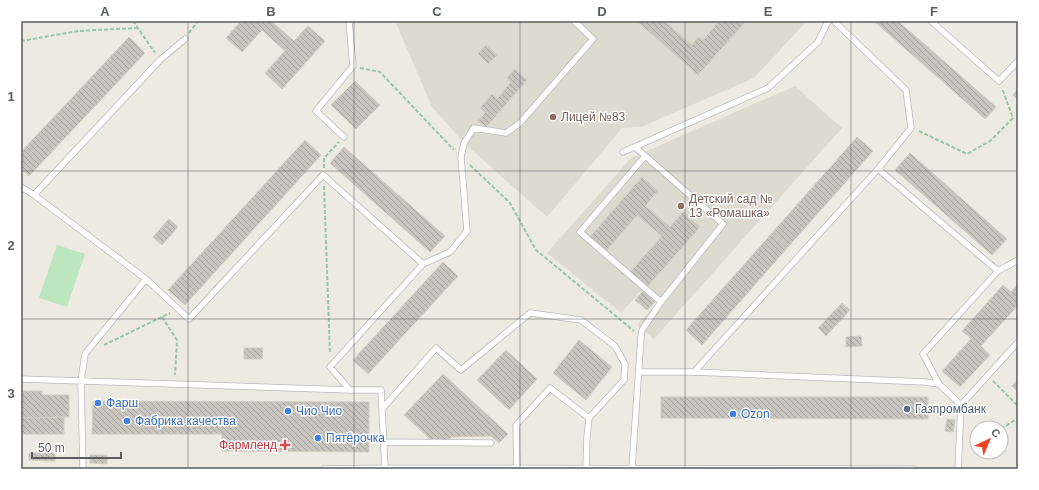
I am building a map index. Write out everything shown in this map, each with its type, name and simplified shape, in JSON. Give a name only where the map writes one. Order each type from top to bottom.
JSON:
[{"type":"lane","points":[[344,137],[316,111],[353,66],[349,21]]},
{"type":"lane","points":[[350,390],[330,367],[423,264],[450,252],[467,232],[461,157],[464,143],[474,128],[506,133],[520,124],[593,39],[574,21]]},
{"type":"lane","points":[[623,152],[768,88],[818,42],[828,21]]},
{"type":"lane","points":[[694,372],[878,170],[911,128],[906,90],[834,21]]},
{"type":"lane","points":[[931,21],[999,80],[1018,61]]},
{"type":"lane","points":[[34,195],[160,60],[185,39]]},
{"type":"lane","points":[[632,468],[642,330],[661,302],[723,224],[635,147]]},
{"type":"lane","points":[[645,156],[580,232],[661,302]]},
{"type":"lane","points":[[878,170],[998,271]]},
{"type":"lane","points":[[21,187],[34,195],[146,279],[189,318],[323,174],[423,264]]},
{"type":"lane","points":[[961,405],[939,384],[924,354],[998,271],[1018,260]]},
{"type":"lane","points":[[83,469],[81,381],[85,354],[146,279]]},
{"type":"lane","points":[[382,408],[436,348],[461,370],[530,313],[581,320],[615,346],[625,364],[624,380],[589,418],[586,468]]},
{"type":"lane","points":[[958,469],[961,405],[1018,342]]},
{"type":"lane","points":[[638,372],[694,372],[925,382],[939,384]]},
{"type":"lane","points":[[21,380],[381,390],[385,468]]},
{"type":"lane","points":[[516,468],[516,425],[550,388],[589,418]]},
{"type":"lane","points":[[383,442],[491,443]]},
{"type":"lane","points":[[324,469],[914,469]]},
{"type":"path","points":[[133,21],[160,60]]},
{"type":"path","points":[[185,39],[198,21]]},
{"type":"path","points":[[21,41],[78,31],[137,28]]},
{"type":"path","points":[[353,66],[380,72],[461,157],[510,203],[536,250],[641,337]]},
{"type":"path","points":[[911,128],[966,154],[990,141],[1013,118],[999,80]]},
{"type":"path","points":[[330,367],[323,174],[324,158],[344,137]]},
{"type":"path","points":[[99,348],[178,309]]},
{"type":"path","points":[[162,317],[178,340],[174,384]]},
{"type":"path","points":[[987,376],[1018,406]]},
{"type":"path","points":[[1009,424],[1018,418]]},
{"type":"shaded area","name":"Лицей №83","points":[[395,21],[807,21],[754,78],[641,127],[622,128],[547,217],[464,143],[432,107]]},
{"type":"shaded area","name":"Детский сад № 13 «Ромашка»","points":[[795,86],[842,128],[654,339],[637,325],[657,303],[642,290],[621,313],[547,253],[631,158]]},
{"type":"green space","points":[[57,245],[85,254],[67,307],[39,298]]},
{"type":"building","points":[[241,21],[271,21],[294,41],[308,26],[325,41],[282,89],[265,73],[285,51],[262,30],[242,52],[226,38]]},
{"type":"building","points":[[637,21],[664,21],[692,45],[699,37],[703,40],[719,21],[746,21],[698,75]]},
{"type":"building","points":[[874,21],[898,21],[996,107],[985,119]]},
{"type":"building","points":[[129,37],[145,53],[29,176],[21,169],[21,152]]},
{"type":"building","points":[[486,45],[497,55],[488,64],[478,54]]},
{"type":"building","points":[[515,69],[527,80],[486,127],[478,121],[485,113],[480,108],[492,94],[497,99],[511,82],[507,78]]},
{"type":"building","points":[[355,81],[380,105],[356,129],[331,105]]},
{"type":"building","points":[[1018,89],[1018,100],[1013,95]]},
{"type":"building","points":[[857,137],[873,151],[788,247],[772,233]]},
{"type":"building","points":[[305,140],[321,155],[185,305],[168,290]]},
{"type":"building","points":[[344,147],[445,236],[430,252],[330,163]]},
{"type":"building","points":[[910,153],[1007,239],[992,255],[895,170]]},
{"type":"building","points":[[642,177],[658,191],[645,206],[670,227],[683,212],[700,227],[647,287],[630,272],[662,236],[637,215],[606,251],[590,237]]},
{"type":"building","points":[[169,219],[178,227],[162,245],[153,237]]},
{"type":"building","points":[[772,233],[788,247],[702,345],[686,330]]},
{"type":"building","points":[[443,262],[458,276],[368,374],[353,360]]},
{"type":"building","points":[[1018,284],[1018,305],[981,346],[990,355],[960,387],[942,371],[971,339],[962,331],[1003,285],[1011,292]]},
{"type":"building","points":[[643,291],[655,302],[647,310],[635,300]]},
{"type":"building","points":[[842,303],[850,310],[826,336],[818,328]]},
{"type":"building","points":[[861,336],[862,346],[846,347],[846,337]]},
{"type":"building","points":[[579,340],[612,367],[586,400],[553,373]]},
{"type":"building","points":[[244,348],[263,348],[262,359],[244,359]]},
{"type":"building","points":[[506,350],[537,379],[509,410],[477,380]]},
{"type":"building","points":[[443,374],[508,434],[499,443],[491,436],[452,437],[445,442],[430,440],[404,415]]},
{"type":"building","points":[[1018,379],[1018,392],[1012,386]]},
{"type":"building","points":[[21,391],[42,391],[42,395],[69,395],[69,417],[21,418]]},
{"type":"building","points":[[661,397],[928,397],[928,419],[661,418]]},
{"type":"building","points":[[93,401],[369,402],[369,452],[222,451],[222,434],[92,434]]},
{"type":"building","points":[[64,417],[64,434],[21,434],[21,418]]},
{"type":"building","points":[[947,419],[955,420],[953,432],[945,431]]},
{"type":"building","points":[[29,453],[55,453],[55,461],[29,460]]},
{"type":"building","points":[[90,455],[107,455],[107,464],[90,463]]},
{"type":"place","name":"Лицей №83","points":[[553,117]]},
{"type":"place","name":"Детский сад № 13 «Ромашка»","points":[[681,206]]},
{"type":"place","name":"Фарш","points":[[98,403]]},
{"type":"place","name":"Газпромбанк","points":[[907,409]]},
{"type":"place","name":"Чио Чио","points":[[288,411]]},
{"type":"place","name":"Ozon","points":[[733,414]]},
{"type":"place","name":"Фабрика качества","points":[[127,421]]},
{"type":"place","name":"Пятёрочка","points":[[318,438]]},
{"type":"place","name":"Фармленд","points":[[285,445]]}]
